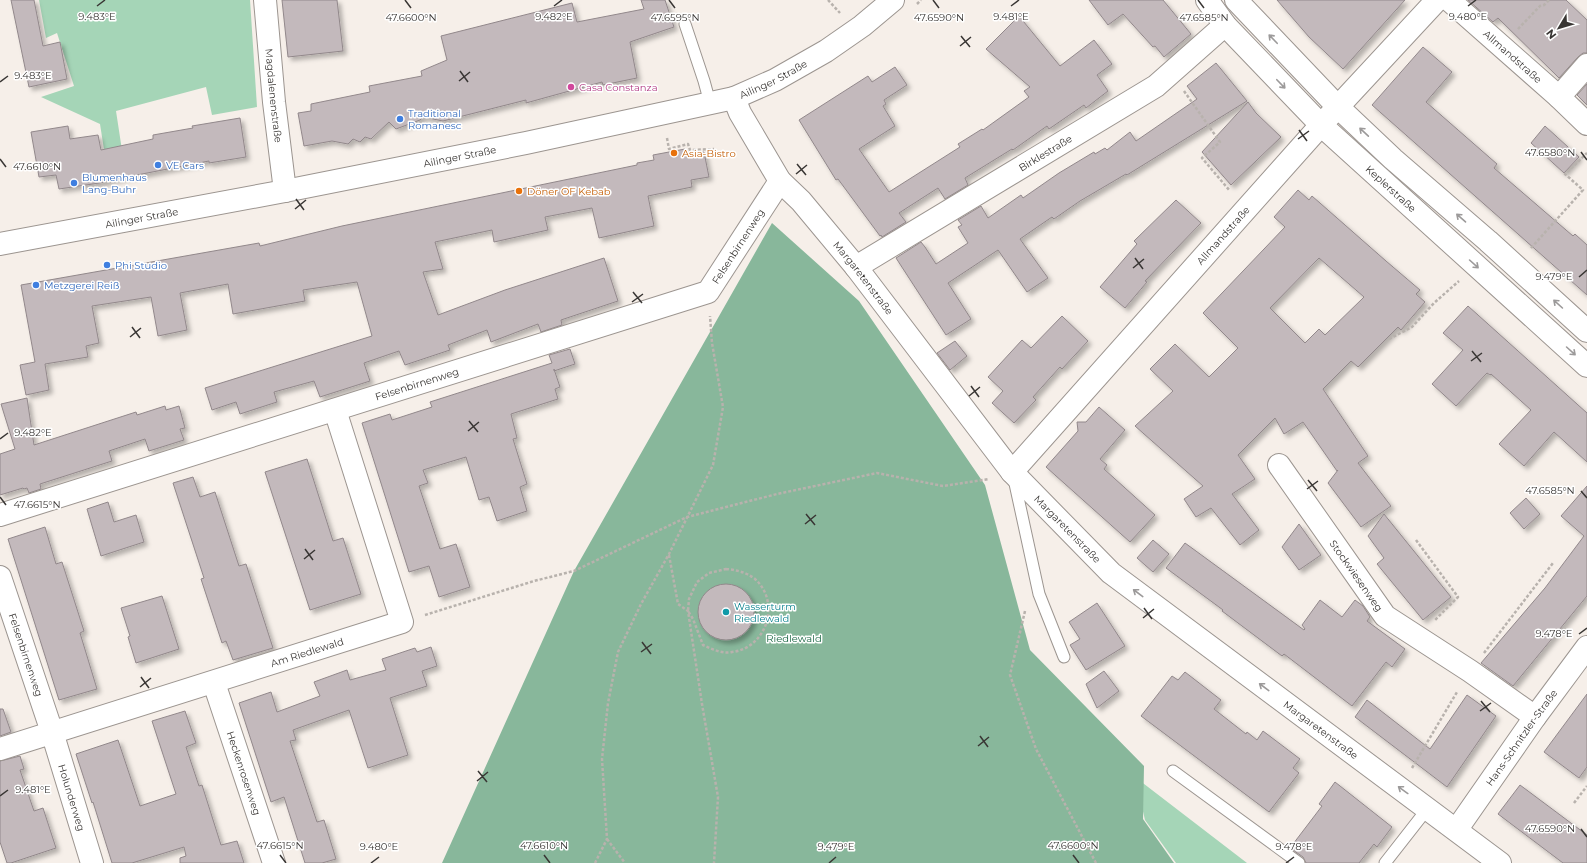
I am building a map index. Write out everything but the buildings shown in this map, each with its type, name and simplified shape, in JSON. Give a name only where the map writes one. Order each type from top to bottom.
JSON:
[{"type":"street","name":"Magdalenenstraße","points":[[265,0],[274,102],[285,192]]},
{"type":"street","name":"Ailinger Straße","points":[[0,244],[285,192],[526,143],[734,98],[775,80],[826,51],[862,26],[893,0]]},
{"type":"street","name":"Keplerstraße","points":[[1207,0],[1225,25],[1321,125],[1587,366]]},
{"type":"street","points":[[1236,0],[1338,107],[1393,160],[1488,241],[1587,330]]},
{"type":"street","name":"Allmandstraße","points":[[1012,472],[1321,125],[1437,0]]},
{"type":"street","name":"Allmandstraße","points":[[1449,0],[1587,124]]},
{"type":"street","name":"Birklestraße","points":[[856,266],[1156,86],[1225,25]]},
{"type":"street","points":[[1558,97],[1587,65]]},
{"type":"street","name":"Margaretenstraße","points":[[734,98],[740,112],[780,181],[801,201],[856,266],[1012,472],[1111,573],[1500,863]]},
{"type":"street","name":"Felsenbirnenweg","points":[[0,515],[708,292],[780,181]]},
{"type":"street","points":[[335,410],[402,622]]},
{"type":"street","name":"Stockwiesenweg","points":[[1279,465],[1385,616],[1470,671],[1535,717]]},
{"type":"street","name":"Felsenbirnenweg","points":[[0,578],[52,732]]},
{"type":"street","name":"Am Riedlewald","points":[[0,749],[214,683],[402,622]]},
{"type":"street","name":"Hans-Schnitzler-Straße","points":[[1457,830],[1535,717],[1587,647]]},
{"type":"street","name":"Heckenrosenweg","points":[[214,683],[274,863]]},
{"type":"street","name":"Holunderweg","points":[[52,732],[92,863]]},
{"type":"lane","points":[[685,24],[710,103]]},
{"type":"lane","points":[[1012,472],[1039,594],[1064,657]]},
{"type":"lane","points":[[1173,770],[1299,863]]},
{"type":"lane","points":[[1385,863],[1428,808]]},
{"type":"path","points":[[828,0],[837,10]]},
{"type":"path","points":[[1521,26],[1540,6],[1544,5],[1549,0]]},
{"type":"path","points":[[1171,73],[1220,142],[1202,158],[1245,210]]},
{"type":"path","points":[[665,132],[669,148],[688,144],[690,150],[714,149]]},
{"type":"path","points":[[1530,249],[1583,190],[1565,174],[1587,153]]},
{"type":"path","points":[[1389,339],[1412,327],[1434,303],[1463,278]]},
{"type":"path","points":[[595,863],[607,839],[602,759],[608,704],[618,652],[641,604],[669,554],[713,465],[723,407],[712,343],[708,292]]},
{"type":"path","points":[[402,622],[534,581],[574,571],[687,517],[777,494],[878,473],[943,486],[988,479],[1012,472]]},
{"type":"path","points":[[1416,540],[1458,597],[1418,637]]},
{"type":"path","points":[[669,554],[678,604],[688,611],[693,619],[703,645],[718,652],[732,652],[748,647],[759,638],[768,619],[768,604],[764,590],[754,579],[740,571],[726,569],[709,573],[697,582],[689,598],[688,611],[718,797],[714,863]]},
{"type":"path","points":[[1034,571],[1010,675],[1036,749],[1096,863]]},
{"type":"path","points":[[1574,803],[1587,786]]},
{"type":"path","points":[[607,839],[625,863]]},
{"type":"green space","points":[[39,0],[250,0],[257,107],[212,115],[206,87],[116,111],[125,170],[108,175],[100,124],[41,97],[74,86],[57,33],[46,38]]},
{"type":"green space","name":"Riedlewald","points":[[772,223],[859,301],[985,485],[1030,650],[1144,766],[1143,819],[1174,863],[442,863],[574,571]]},
{"type":"green space","points":[[1135,777],[1247,863],[1176,863],[1145,820]]},
{"type":"place","name":"Casa Constanza","points":[[571,87]]},
{"type":"place","name":"Traditional Romanesc","points":[[400,119]]},
{"type":"place","name":"Asia-Bistro","points":[[674,153]]},
{"type":"place","name":"VE Cars","points":[[158,165]]},
{"type":"place","name":"Blumenhaus Lang-Buhr","points":[[74,183]]},
{"type":"place","name":"Döner OF Kebab","points":[[519,191]]},
{"type":"place","name":"Phi Studio","points":[[107,265]]},
{"type":"place","name":"Metzgerei Reiß","points":[[36,285]]},
{"type":"place","name":"Wasserturm Riedlewald","points":[[726,612]]}]
